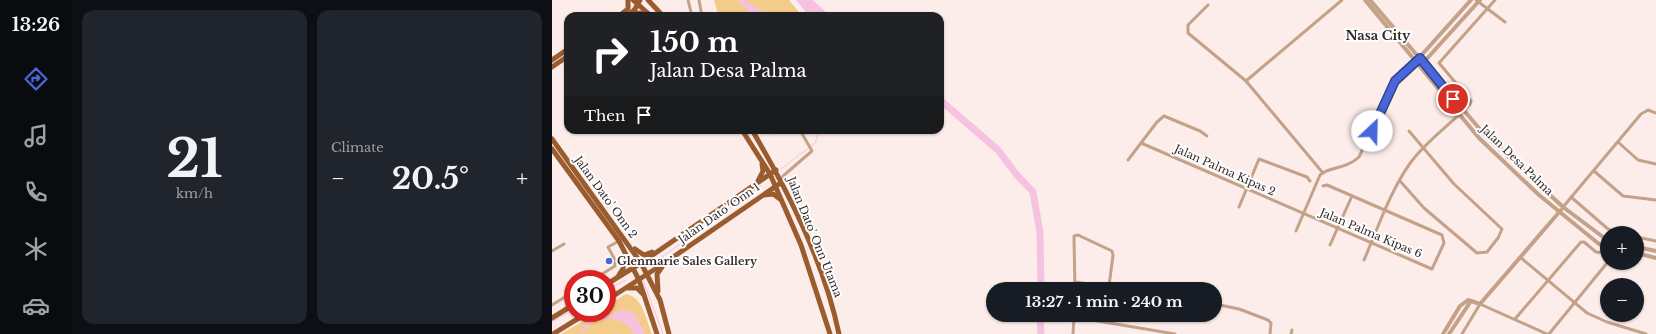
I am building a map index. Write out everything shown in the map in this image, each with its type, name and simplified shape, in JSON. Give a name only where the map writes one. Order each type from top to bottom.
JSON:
[{"type":"main road","points":[[624,12],[628,9],[628,0]]},
{"type":"main road","points":[[633,0],[639,2],[648,12]]},
{"type":"main road","points":[[649,1],[660,12]]},
{"type":"main road","points":[[632,12],[639,2]]},
{"type":"main road","points":[[552,60],[564,52]]},
{"type":"main road","points":[[552,67],[564,59]]},
{"type":"main road","name":"Jalan Dato' Onn Utama","points":[[745,134],[770,174],[802,245],[829,326],[830,334]]},
{"type":"main road","name":"Jalan Dato' Onn Utama","points":[[754,134],[776,170],[808,241],[833,308],[838,334]]},
{"type":"main road","name":"Jalan Dato' Onn 2","points":[[552,139],[622,240],[626,255],[639,280],[645,296],[657,334]]},
{"type":"main road","name":"Jalan Dato' Onn 2","points":[[552,149],[641,263],[660,300],[669,334]]},
{"type":"main road","points":[[756,183],[763,171],[761,158]]},
{"type":"main road","name":"Jalan Dato' Onn 1","points":[[617,278],[776,170]]},
{"type":"main road","name":"Jalan Dato' Onn 1","points":[[616,295],[648,275],[761,195],[782,182]]},
{"type":"main road","points":[[761,195],[776,195],[784,205]]},
{"type":"main road","points":[[622,240],[636,251],[644,255],[664,247]]},
{"type":"main road","points":[[617,278],[623,269],[626,255]]},
{"type":"main road","points":[[660,300],[656,281],[657,274],[666,262]]},
{"type":"main road","points":[[627,288],[638,288],[645,296]]},
{"type":"main road","points":[[552,318],[564,311]]},
{"type":"main road","points":[[553,334],[572,322]]},
{"type":"main road","points":[[829,326],[836,324]]},
{"type":"street","points":[[688,0],[691,12]]},
{"type":"street","points":[[699,0],[701,12]]},
{"type":"street","points":[[1246,81],[1342,0]]},
{"type":"street","points":[[1365,0],[1417,61],[1422,64]]},
{"type":"street","points":[[1370,0],[1417,61],[1422,64]]},
{"type":"street","points":[[1296,231],[1323,173],[1352,164],[1359,157],[1395,81],[1417,61],[1471,0]]},
{"type":"street","points":[[1364,260],[1385,210],[1411,162],[1423,148],[1470,104],[1471,101],[1439,63],[1495,0]]},
{"type":"street","points":[[1422,64],[1478,1],[1505,22]]},
{"type":"street","points":[[1208,5],[1188,25],[1188,33],[1246,81],[1323,173]]},
{"type":"street","name":"Jalan Desa Palma","points":[[1422,64],[1463,112],[1505,155],[1563,207],[1600,235]]},
{"type":"street","name":"Jalan Desa Palma","points":[[1422,64],[1460,115],[1489,147],[1539,195],[1600,244]]},
{"type":"street","points":[[1462,334],[1480,304],[1641,114],[1648,110],[1656,113]]},
{"type":"street","points":[[1128,160],[1140,143],[1164,116],[1200,131],[1206,136]]},
{"type":"street","points":[[1400,181],[1424,208],[1477,254],[1487,252],[1498,238],[1502,229],[1454,184],[1409,132]]},
{"type":"street","points":[[782,182],[783,176],[812,151],[802,134]]},
{"type":"street","points":[[1618,142],[1638,160],[1656,164]]},
{"type":"street","name":"Jalan Palma Kipas 2","points":[[1140,143],[1303,214]]},
{"type":"street","points":[[1239,207],[1259,159],[1307,177],[1310,181]]},
{"type":"street","points":[[1594,171],[1623,196],[1656,200]]},
{"type":"street","points":[[1323,186],[1325,185],[1385,210]]},
{"type":"street","points":[[1330,245],[1352,196]]},
{"type":"street","points":[[1571,198],[1604,226]]},
{"type":"street","name":"Jalan Palma Kipas 6","points":[[1303,214],[1432,269],[1444,243],[1442,235],[1385,210]]},
{"type":"street","points":[[1075,282],[1074,236],[1078,234],[1112,250],[1113,255],[1110,282]]},
{"type":"street","points":[[1644,238],[1656,241]]},
{"type":"street","points":[[608,270],[614,266],[615,260],[608,247],[622,240]]},
{"type":"street","points":[[1515,319],[1582,241],[1596,252],[1600,252]]},
{"type":"street","points":[[552,246],[553,250],[564,244]]},
{"type":"street","points":[[1644,249],[1656,252]]},
{"type":"street","points":[[1644,255],[1655,257]]},
{"type":"street","points":[[1520,256],[1587,313],[1646,334]]},
{"type":"street","points":[[1443,334],[1462,304],[1468,300],[1548,334],[1601,270]]},
{"type":"street","points":[[552,305],[564,298]]},
{"type":"street","points":[[1449,334],[1471,301]]},
{"type":"street","points":[[1222,305],[1239,309],[1268,320],[1271,324],[1270,334]]},
{"type":"street","points":[[1073,334],[1074,322]]},
{"type":"street","points":[[1108,322],[1175,334]]},
{"type":"shaded area","points":[[714,0],[789,0],[799,12],[718,12]]},
{"type":"shaded area","points":[[737,0],[746,1],[765,12],[749,12]]},
{"type":"shaded area","points":[[796,0],[813,0],[826,12],[806,12]]},
{"type":"shaded area","points":[[626,294],[632,296],[640,304],[652,334],[561,334],[582,322],[616,322],[616,300]]},
{"type":"shaded area","points":[[624,310],[634,313],[645,334],[634,334],[624,323],[616,320],[616,312]]},
{"type":"shaded area","points":[[589,322],[594,322],[582,333],[578,334]]},
{"type":"waterway","points":[[944,103],[998,150],[1016,174],[1033,192],[1040,232],[1041,282]]},
{"type":"waterway","points":[[781,169],[815,143],[818,134]]},
{"type":"waterway","points":[[570,170],[588,193]]},
{"type":"waterway","points":[[652,264],[761,186]]},
{"type":"waterway","points":[[616,285],[626,280]]},
{"type":"waterway","points":[[643,280],[663,334]]},
{"type":"waterway","points":[[552,322],[564,315]]},
{"type":"waterway","points":[[1040,322],[1041,334]]},
{"type":"place","name":"Glenmarie Sales Gallery","points":[[609,261]]},
{"type":"district","name":"Nasa City","points":[[1378,35]]},
{"type":"route","points":[[1372,131],[1395,81],[1420,58],[1453,99]]}]
